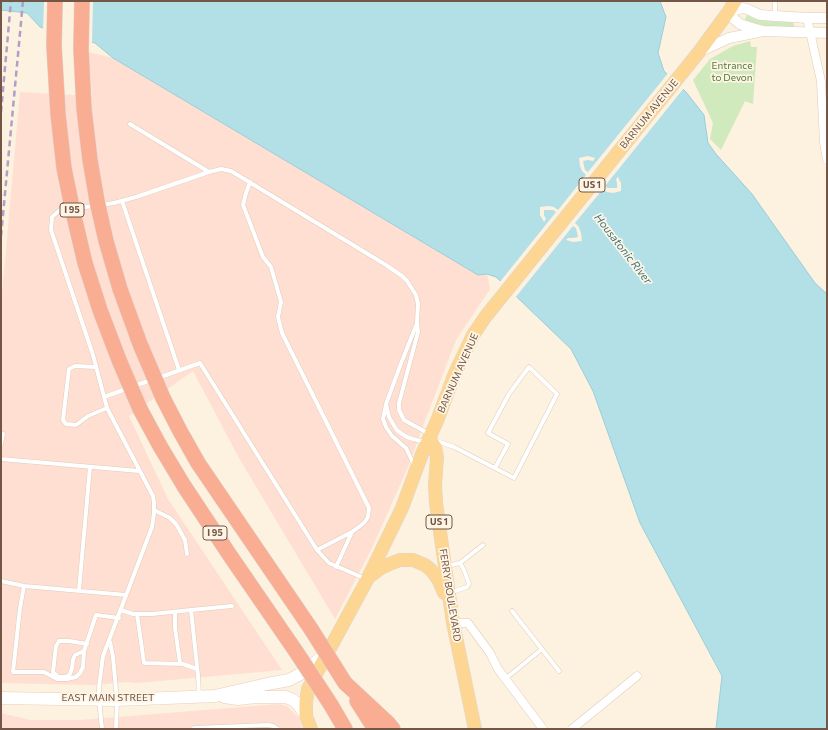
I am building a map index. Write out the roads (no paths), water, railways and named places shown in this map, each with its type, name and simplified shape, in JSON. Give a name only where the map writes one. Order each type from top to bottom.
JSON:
[{"type":"highway","name":"I 95","points":[[55,1],[55,56],[58,114],[64,168],[85,262],[100,310],[119,360],[140,409],[164,453],[233,560],[297,653],[345,729]]},
{"type":"highway","name":"I 95","points":[[82,1],[81,49],[83,101],[88,147],[97,201],[109,254],[140,344],[163,398],[198,463],[311,630],[375,729]]},
{"type":"highway","points":[[345,683],[388,722],[392,729]]},
{"type":"main road","name":"US 1","points":[[695,57],[732,6]]},
{"type":"main road","name":"BARNUM AVENUE","points":[[311,729],[306,716],[308,689],[367,580],[402,508],[468,345],[479,326],[493,308],[695,57]]},
{"type":"main road","name":"FERRY BOULEVARD","points":[[430,438],[435,447],[437,457],[436,503],[453,623],[475,729]]},
{"type":"main road","points":[[367,580],[381,568],[392,562],[404,560],[416,561],[428,567],[435,574],[441,583],[443,592],[451,607]]},
{"type":"main road","name":"EAST MAIN STREET","points":[[1,698],[117,700],[215,696],[288,680],[306,671],[329,649]]},
{"type":"main road","name":"EAST MAIN STREET","points":[[215,696],[238,699],[256,697],[286,697],[298,704],[306,716]]},
{"type":"street","points":[[827,18],[760,15],[743,8],[732,6],[734,19],[740,24],[763,31],[827,33]]},
{"type":"street","points":[[807,18],[821,81],[825,128],[824,143],[827,160]]},
{"type":"street","points":[[695,57],[729,38],[763,31]]},
{"type":"street","points":[[453,623],[468,623],[490,653],[505,678],[543,729]]},
{"type":"street","points":[[572,729],[637,676]]},
{"type":"lane","points":[[775,1],[775,16]]},
{"type":"lane","points":[[130,124],[209,172]]},
{"type":"lane","points":[[102,729],[99,687],[103,656],[110,641],[152,526],[154,510],[153,496],[106,408],[93,355],[51,230],[52,217],[60,210],[114,204],[136,198],[209,172],[221,169],[231,170],[389,267],[408,281],[416,295],[418,304],[418,332],[399,410],[406,422],[424,431],[430,438],[454,447],[514,478],[557,394],[529,367],[509,394],[488,434],[508,444],[495,468]]},
{"type":"lane","points":[[250,182],[243,205],[263,257],[271,267],[281,302],[278,319],[282,333],[369,508],[368,517],[364,523],[352,532],[317,550]]},
{"type":"lane","points":[[122,201],[179,370]]},
{"type":"lane","points":[[416,472],[406,448],[392,436],[383,419],[386,404],[417,322]]},
{"type":"lane","points":[[104,397],[200,363],[317,550],[329,563],[367,580]]},
{"type":"lane","points":[[96,367],[75,366],[69,369],[63,420],[66,424],[76,425],[88,416],[106,408]]},
{"type":"lane","points":[[386,404],[389,417],[399,432],[407,438],[418,441],[424,441],[430,438]]},
{"type":"lane","points":[[1,444],[3,434]]},
{"type":"lane","points":[[1,459],[139,471]]},
{"type":"lane","points":[[79,590],[90,467]]},
{"type":"lane","points":[[154,510],[170,518],[176,524],[185,540],[187,554]]},
{"type":"lane","points":[[336,567],[352,532]]},
{"type":"lane","points":[[445,566],[460,563],[483,545]]},
{"type":"lane","points":[[449,593],[467,587],[469,584],[460,563]]},
{"type":"lane","points":[[1,581],[24,586],[126,595]]},
{"type":"lane","points":[[24,586],[13,672],[44,672],[57,679],[76,677],[83,667],[84,651],[96,615],[118,618]]},
{"type":"lane","points":[[121,610],[133,614],[152,614],[232,606]]},
{"type":"lane","points":[[191,610],[199,697]]},
{"type":"lane","points":[[512,611],[559,671]]},
{"type":"lane","points":[[176,612],[175,628],[180,664]]},
{"type":"lane","points":[[137,614],[144,663],[184,664],[197,669]]},
{"type":"lane","points":[[84,651],[75,655],[70,674],[66,677],[58,677],[53,672],[56,646],[60,641],[87,644]]},
{"type":"lane","points":[[110,641],[117,700],[116,729]]},
{"type":"lane","points":[[505,678],[542,649]]},
{"type":"lane","points":[[192,729],[199,727],[268,725],[278,729]]},
{"type":"water","name":"Housatonic River","points":[[1,1],[660,1],[666,17],[658,53],[664,71],[686,92],[704,115],[708,143],[716,154],[752,194],[815,283],[827,294],[827,729],[716,729],[722,676],[640,523],[593,391],[571,349],[496,277],[487,274],[478,275],[113,58],[95,43],[40,27],[27,13],[1,10]]},
{"type":"railway","points":[[1,112],[11,1]]},
{"type":"railway","points":[[1,236],[23,1]]},
{"type":"park label","name":"Entrance to Devon","points":[[732,72]]}]
